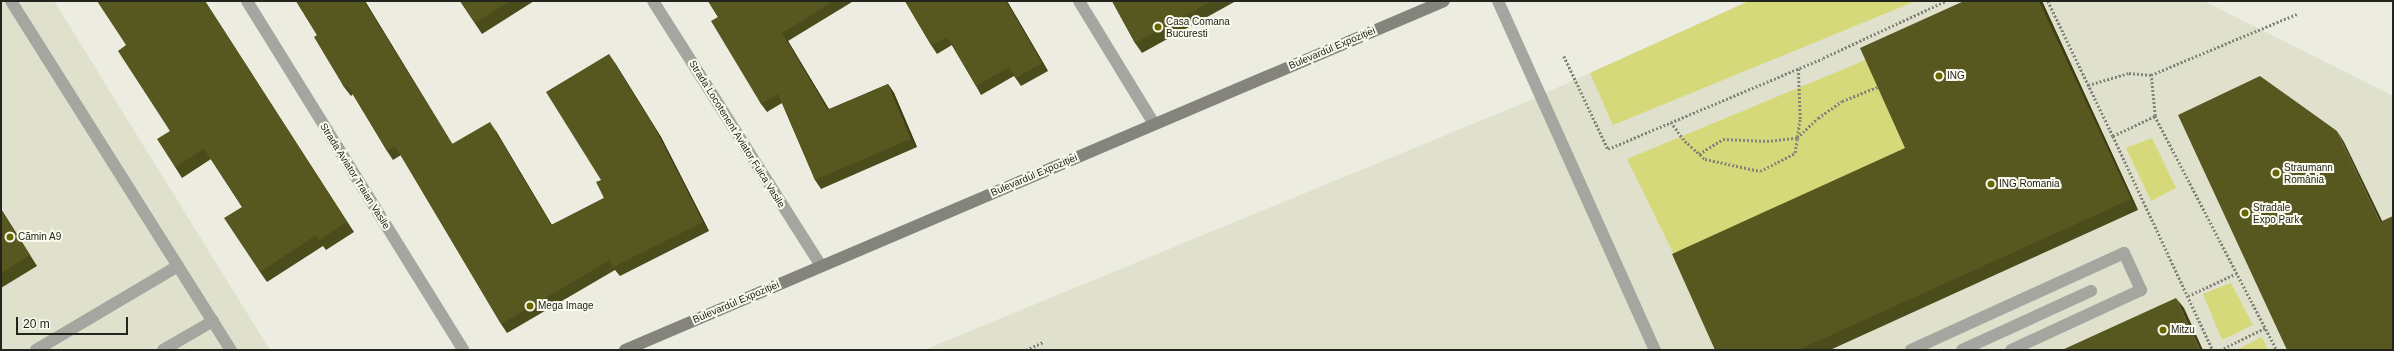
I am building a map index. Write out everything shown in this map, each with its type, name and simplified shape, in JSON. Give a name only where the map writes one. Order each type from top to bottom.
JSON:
[{"type":"street","points":[[11,1],[231,350]]},
{"type":"street","name":"Strada Aviator Traian Vasile","points":[[247,1],[463,350]]},
{"type":"street","name":"Strada Locotenent Aviator Fuica Vasile","points":[[653,1],[821,266]]},
{"type":"street","points":[[1079,1],[1154,124]]},
{"type":"street","name":"Bulevardul Expoziției","points":[[625,350],[1444,1]]},
{"type":"street","points":[[1498,1],[1655,350]]},
{"type":"street","points":[[1911,350],[2124,254],[2141,290],[2011,350]]},
{"type":"street","points":[[36,350],[178,266]]},
{"type":"street","points":[[1962,350],[2091,291]]},
{"type":"street","points":[[163,350],[213,321]]},
{"type":"path","points":[[1564,56],[1608,149],[1798,68],[1946,1]]},
{"type":"path","points":[[2048,1],[2213,350]]},
{"type":"path","points":[[2088,85],[2129,73],[2151,75],[2297,14]]},
{"type":"path","points":[[1671,122],[1685,141],[1705,159],[1760,171],[1795,153],[1800,119],[1798,68]]},
{"type":"path","points":[[2151,75],[2155,116],[2277,350]]},
{"type":"path","points":[[1699,154],[1723,139],[1767,141],[1797,138],[1818,118],[1842,101],[1880,86]]},
{"type":"path","points":[[2113,136],[2155,116]]},
{"type":"path","points":[[2188,296],[2237,273]]},
{"type":"path","points":[[2220,350],[2265,328]]},
{"type":"path","points":[[1026,350],[1043,342]]},
{"type":"shaded area","points":[[1,1],[54,1],[270,350],[1,350]]},
{"type":"shaded area","points":[[1749,1],[2204,1],[2393,96],[2393,350],[924,350],[1521,104]]},
{"type":"green space","points":[[1749,1],[1916,1],[1613,125],[1590,73]]},
{"type":"green space","points":[[1868,59],[1912,159],[1679,265],[1627,159]]},
{"type":"green space","points":[[2152,138],[2176,188],[2151,201],[2126,148]]},
{"type":"green space","points":[[2231,283],[2253,325],[2222,340],[2203,294]]},
{"type":"green space","points":[[2262,337],[2268,350],[2236,350]]},
{"type":"building","points":[[97,1],[205,1],[347,222],[319,240],[316,235],[260,272],[224,218],[242,207],[204,149],[175,167],[157,139],[170,131],[118,51],[126,45]]},
{"type":"building","points":[[296,1],[364,1],[452,144],[490,122],[551,225],[604,198],[596,182],[601,180],[546,92],[609,54],[655,128],[703,222],[613,267],[610,260],[501,324],[395,146],[387,151],[347,85],[344,87],[314,37],[317,35]]},
{"type":"building","points":[[460,1],[510,1],[475,23]]},
{"type":"building","points":[[708,1],[834,1],[782,33],[828,110],[888,84],[911,139],[815,180],[778,94],[761,104],[711,21],[718,17]]},
{"type":"building","points":[[905,1],[1006,1],[1042,63],[1016,78],[1009,67],[976,86],[947,37],[931,45]]},
{"type":"building","name":"Casa Comana Bucuresti","points":[[1112,1],[1212,1],[1135,43]]},
{"type":"building","name":"ING Romania","points":[[1964,1],[2039,1],[2131,199],[1798,350],[1715,350],[1672,254],[1905,148],[1860,48]]},
{"type":"building","points":[[2260,76],[2337,131],[2380,222],[2393,216],[2393,350],[2287,350],[2178,115]]},
{"type":"building","name":"Cămin A9","points":[[1,210],[30,255],[1,273]]},
{"type":"building","points":[[2176,298],[2200,350],[2062,350]]},
{"type":"place","name":"Casa Comana Bucuresti","points":[[1158,27]]},
{"type":"place","name":"ING","points":[[1939,76]]},
{"type":"place","name":"Straumann România","points":[[2276,173]]},
{"type":"place","name":"ING Romania","points":[[1991,184]]},
{"type":"place","name":"Stradale Expo Park","points":[[2245,213]]},
{"type":"place","name":"Cămin A9","points":[[10,237]]},
{"type":"place","name":"Mega Image","points":[[530,306]]},
{"type":"place","name":"Mitzu","points":[[2163,330]]}]
